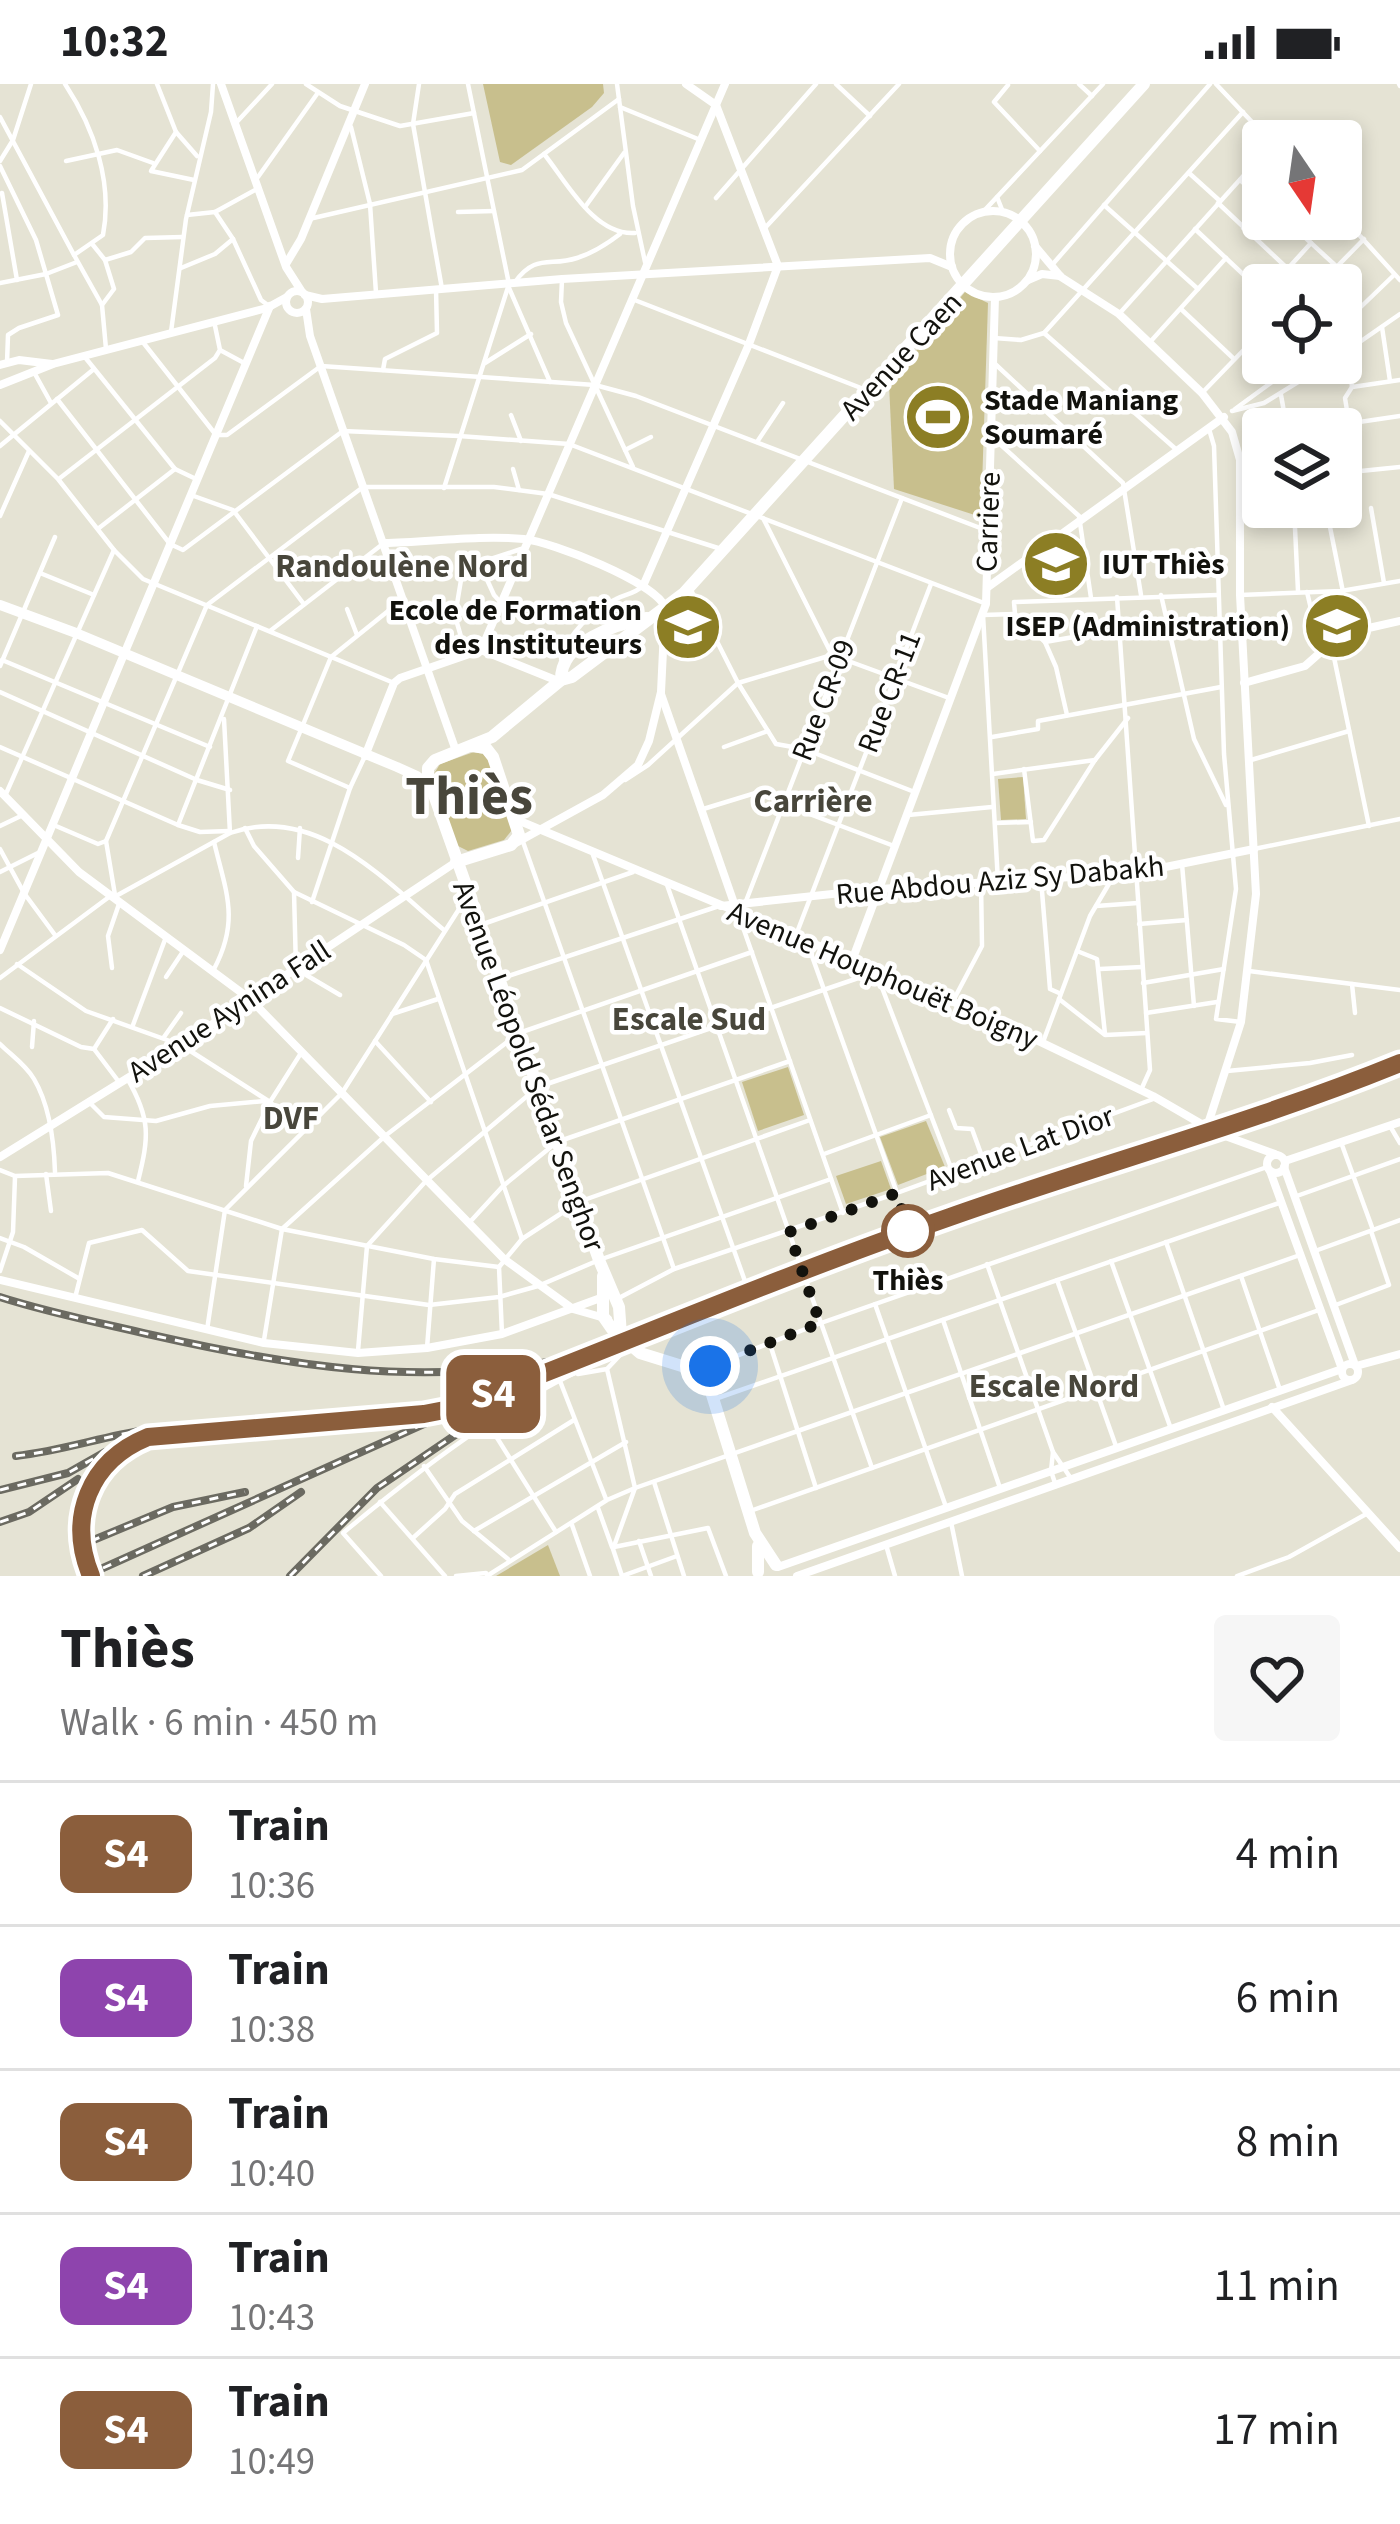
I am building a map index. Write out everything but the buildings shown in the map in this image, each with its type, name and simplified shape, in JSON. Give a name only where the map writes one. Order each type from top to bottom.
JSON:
[{"type":"highway","name":"Avenue Caen","points":[[441,757],[503,729],[561,677],[590,639],[648,618],[688,588],[758,516],[803,460],[1144,84]]},
{"type":"highway","points":[[456,862],[517,834],[496,763],[495,748],[503,729]]},
{"type":"highway","points":[[471,746],[486,748],[496,763]]},
{"type":"highway","points":[[434,796],[428,768],[441,757]]},
{"type":"highway","name":"Avenue Léopold Sédar Senghor","points":[[434,796],[611,1296]]},
{"type":"highway","points":[[611,1296],[620,1314],[621,1336]]},
{"type":"highway","points":[[611,1296],[604,1320],[628,1350],[705,1379],[755,1532],[779,1569]]},
{"type":"highway","points":[[755,1532],[757,1575]]},
{"type":"highway","points":[[757,1575],[768,1564],[779,1569]]},
{"type":"main road","points":[[217,84],[286,266],[304,294],[310,336],[456,752]]},
{"type":"main road","points":[[310,336],[292,312],[286,266],[365,84]]},
{"type":"main road","points":[[643,586],[778,266],[717,102],[686,84]]},
{"type":"main road","points":[[481,650],[725,84]]},
{"type":"main road","points":[[930,258],[951,245],[965,221],[982,213],[1003,212],[1022,223],[1061,277]]},
{"type":"main road","points":[[951,245],[952,267],[965,286],[994,296],[1012,292],[1042,274],[1061,277],[1085,291],[1151,341],[1228,414],[1240,460],[1240,596],[1256,894],[1241,1022],[1227,1071],[1202,1124]]},
{"type":"main road","points":[[1026,280],[1035,261],[1035,246]]},
{"type":"main road","points":[[0,385],[53,364],[269,308],[288,296],[304,294],[322,299],[645,271],[930,258],[952,267]]},
{"type":"main road","name":"Carriere","points":[[854,958],[986,604],[994,296]]},
{"type":"main road","points":[[269,308],[292,312],[322,299]]},
{"type":"main road","points":[[1,944],[269,308]]},
{"type":"main road","points":[[4,364],[53,364]]},
{"type":"main road","points":[[986,588],[1228,414]]},
{"type":"main road","points":[[384,543],[526,544],[643,586],[661,598],[665,607],[661,692],[645,753],[625,780],[544,830],[517,834]]},
{"type":"main road","points":[[0,605],[398,767],[417,776],[434,796]]},
{"type":"main road","points":[[1244,683],[1305,666],[1351,632],[1400,621]]},
{"type":"main road","points":[[365,756],[394,683],[427,668],[481,650],[561,677]]},
{"type":"main road","points":[[661,692],[736,909]]},
{"type":"main road","points":[[398,767],[441,757]]},
{"type":"main road","points":[[3,793],[114,899],[250,998],[501,1263],[573,1309],[604,1320],[620,1314]]},
{"type":"main road","name":"Avenue Houphouët Boigny","points":[[517,834],[544,830],[854,958],[1043,1042],[1217,1133],[1275,1154],[1284,1164]]},
{"type":"main road","name":"Rue Abdou Aziz Sy Dabakh","points":[[736,909],[745,902],[879,889],[1136,873],[1254,849]]},
{"type":"main road","name":"Avenue Aynina Fall","points":[[0,1157],[181,1045],[456,862]]},
{"type":"main road","points":[[1250,1146],[1278,1173],[1284,1164],[1395,1124]]},
{"type":"main road","points":[[1268,1167],[1275,1154]]},
{"type":"main road","points":[[1284,1164],[1355,1372]]},
{"type":"main road","points":[[1268,1167],[1345,1379],[1355,1372]]},
{"type":"main road","points":[[0,1276],[75,1299],[264,1343],[358,1353],[427,1348],[502,1334],[611,1296]]},
{"type":"main road","points":[[797,1576],[1278,1409],[1400,1354]]},
{"type":"main road","points":[[779,1569],[1347,1364],[1355,1372]]},
{"type":"main road","points":[[1273,1394],[1278,1409],[1400,1548]]},
{"type":"street","points":[[4,364],[8,335],[58,317],[36,240],[1,159],[13,140],[31,84]]},
{"type":"street","points":[[0,283],[46,274],[75,258],[104,231],[105,195],[93,132],[65,84]]},
{"type":"street","points":[[158,84],[176,133],[199,158]]},
{"type":"street","points":[[170,333],[187,215],[217,84]]},
{"type":"street","points":[[235,124],[272,84]]},
{"type":"street","points":[[306,84],[351,116],[386,124],[476,113]]},
{"type":"street","points":[[383,370],[385,359],[437,333],[439,289],[413,124],[419,84]]},
{"type":"street","points":[[468,84],[511,285],[550,382]]},
{"type":"street","points":[[617,84],[645,271]]},
{"type":"street","points":[[716,84],[717,102]]},
{"type":"street","points":[[716,198],[816,84]]},
{"type":"street","points":[[836,84],[870,116]]},
{"type":"street","points":[[764,229],[899,84]]},
{"type":"street","points":[[1079,84],[1092,96]]},
{"type":"street","points":[[982,213],[1103,84]]},
{"type":"street","points":[[1052,265],[1213,84],[1250,120]]},
{"type":"street","points":[[1008,85],[994,102],[1040,151]]},
{"type":"street","points":[[187,215],[214,212],[256,185],[316,94]]},
{"type":"street","points":[[619,103],[702,140]]},
{"type":"street","points":[[309,219],[523,170],[619,103]]},
{"type":"street","points":[[994,338],[1022,340],[1044,333],[1243,112]]},
{"type":"street","points":[[351,116],[370,204],[376,294]]},
{"type":"street","points":[[0,117],[102,305],[106,350]]},
{"type":"street","points":[[176,133],[151,171],[194,180]]},
{"type":"street","points":[[66,161],[97,151],[121,150],[153,163]]},
{"type":"street","points":[[585,207],[625,152]]},
{"type":"street","points":[[544,154],[585,207],[620,234]]},
{"type":"street","points":[[1189,172],[1242,227]]},
{"type":"street","points":[[1119,314],[1242,176]]},
{"type":"street","points":[[1239,179],[1242,182]]},
{"type":"street","points":[[2,194],[17,280]]},
{"type":"street","points":[[997,197],[1003,212]]},
{"type":"street","points":[[1104,205],[1198,289]]},
{"type":"street","points":[[458,212],[494,211]]},
{"type":"street","points":[[214,212],[269,308]]},
{"type":"street","points":[[1195,229],[1242,273]]},
{"type":"street","points":[[444,488],[511,285],[529,268],[547,260],[574,260],[620,234],[637,233]]},
{"type":"street","points":[[105,260],[131,252],[146,238],[184,237]]},
{"type":"street","points":[[179,269],[214,254],[232,238]]},
{"type":"street","points":[[1338,264],[1364,239],[1397,277],[1362,308]]},
{"type":"street","points":[[1256,240],[1283,264]]},
{"type":"street","points":[[1307,240],[1334,264]]},
{"type":"street","points":[[1293,264],[1311,244]]},
{"type":"street","points":[[92,245],[105,260],[114,289],[102,305]]},
{"type":"street","points":[[0,252],[12,250]]},
{"type":"street","points":[[1151,341],[1226,257]]},
{"type":"street","points":[[547,260],[557,280],[562,312],[633,467]]},
{"type":"street","points":[[632,299],[868,391]]},
{"type":"street","points":[[1180,309],[1233,358]]},
{"type":"street","points":[[1362,341],[1400,314]]},
{"type":"street","points":[[214,321],[220,350]]},
{"type":"street","points":[[1382,327],[1390,381]]},
{"type":"street","points":[[1044,333],[1178,451]]},
{"type":"street","points":[[482,364],[530,334]]},
{"type":"street","points":[[142,340],[216,435],[226,435],[321,366],[595,385],[988,530]]},
{"type":"street","points":[[220,350],[246,364]]},
{"type":"street","points":[[58,479],[220,350]]},
{"type":"street","points":[[1202,393],[1242,350]]},
{"type":"street","points":[[84,356],[175,469],[197,479]]},
{"type":"street","points":[[993,362],[1124,488],[1141,595]]},
{"type":"street","points":[[0,446],[94,369]]},
{"type":"street","points":[[35,374],[170,544],[183,550],[344,431],[460,436],[569,444],[986,604]]},
{"type":"street","points":[[1347,408],[1345,396],[1352,387],[1400,380]]},
{"type":"street","points":[[1228,414],[1269,384]]},
{"type":"street","points":[[1228,414],[1264,403],[1296,384]]},
{"type":"street","points":[[1281,394],[1283,408]]},
{"type":"street","points":[[757,442],[783,403]]},
{"type":"street","points":[[511,416],[520,441]]},
{"type":"street","points":[[1362,421],[1400,416]]},
{"type":"street","points":[[0,421],[58,479],[143,579],[394,683]]},
{"type":"street","points":[[1209,429],[1214,446],[1221,687],[1236,889],[1216,1019],[1241,1022]]},
{"type":"street","points":[[625,450],[651,436]]},
{"type":"street","points":[[991,436],[1080,520],[1091,598]]},
{"type":"street","points":[[0,516],[29,451]]},
{"type":"street","points":[[1362,471],[1400,467]]},
{"type":"street","points":[[98,529],[175,469]]},
{"type":"street","points":[[513,470],[519,490]]},
{"type":"street","points":[[112,968],[108,936],[114,899],[106,841],[207,605],[363,487],[548,494],[723,550]]},
{"type":"street","points":[[190,495],[233,510],[303,603]]},
{"type":"street","name":"Rue CR-09","points":[[745,902],[836,656],[902,497]]},
{"type":"street","points":[[1371,508],[1384,584]]},
{"type":"street","points":[[758,516],[836,656]]},
{"type":"street","points":[[1295,528],[1298,593]]},
{"type":"street","points":[[1330,528],[1351,632]]},
{"type":"street","points":[[55,537],[1,663],[210,747]]},
{"type":"street","points":[[269,631],[384,543]]},
{"type":"street","points":[[466,654],[455,611],[463,568],[526,544]]},
{"type":"street","points":[[3,793],[114,550]]},
{"type":"street","points":[[479,562],[502,604]]},
{"type":"street","points":[[40,573],[94,595]]},
{"type":"street","points":[[1240,596],[1341,591],[1400,580]]},
{"type":"street","name":"Rue CR-11","points":[[801,937],[812,896],[931,584]]},
{"type":"street","points":[[561,677],[563,651],[571,637],[605,605],[643,586]]},
{"type":"street","points":[[688,588],[738,682],[781,746],[805,749],[916,792]]},
{"type":"street","points":[[1307,592],[1321,652]]},
{"type":"street","points":[[1161,595],[1194,739],[1229,810]]},
{"type":"street","points":[[1067,716],[1045,641],[1015,614],[1014,602],[1217,595]]},
{"type":"street","points":[[1118,597],[1150,1070],[1141,1090]]},
{"type":"street","points":[[350,788],[290,765],[289,757],[331,657],[403,599]]},
{"type":"street","points":[[347,609],[357,635]]},
{"type":"street","points":[[998,882],[983,615],[1015,614]]},
{"type":"street","points":[[178,825],[257,626]]},
{"type":"street","points":[[1045,641],[1120,628]]},
{"type":"street","points":[[1331,643],[1369,826]]},
{"type":"street","points":[[625,780],[738,682],[836,656],[952,699]]},
{"type":"street","points":[[990,738],[1038,729],[1038,721],[1221,687]]},
{"type":"street","points":[[0,692],[197,780],[230,790]]},
{"type":"street","points":[[223,714],[230,832]]},
{"type":"street","points":[[1024,769],[1033,841],[1044,840],[1128,718]]},
{"type":"street","points":[[724,747],[768,731]]},
{"type":"street","points":[[1250,760],[1349,731]]},
{"type":"street","points":[[0,747],[122,803],[200,832],[300,828],[332,840],[445,931]]},
{"type":"street","points":[[312,902],[365,756]]},
{"type":"street","points":[[992,774],[1095,760]]},
{"type":"street","points":[[700,810],[761,789],[783,804],[895,846]]},
{"type":"street","points":[[908,815],[994,807]]},
{"type":"street","points":[[0,826],[23,815]]},
{"type":"street","points":[[1254,849],[1400,819]]},
{"type":"street","points":[[994,823],[1031,822]]},
{"type":"street","points":[[52,825],[98,844],[106,841]]},
{"type":"street","points":[[245,828],[254,846],[294,892],[426,960],[522,1239]]},
{"type":"street","points":[[298,858],[300,828]]},
{"type":"street","points":[[0,978],[55,935],[230,832]]},
{"type":"street","points":[[517,834],[674,1269]]},
{"type":"street","points":[[213,971],[230,935],[231,919],[214,842]]},
{"type":"street","points":[[0,849],[55,935]]},
{"type":"street","points":[[592,850],[746,1284]]},
{"type":"street","points":[[0,872],[40,852]]},
{"type":"street","points":[[1182,864],[1194,1006]]},
{"type":"street","points":[[480,925],[639,870]]},
{"type":"street","points":[[1043,1042],[1096,906],[1115,874]]},
{"type":"street","points":[[1041,879],[1050,989],[1105,1035],[1147,1033]]},
{"type":"street","points":[[666,882],[872,1468]]},
{"type":"street","points":[[953,1001],[982,946],[981,882]]},
{"type":"street","points":[[294,892],[296,969],[340,995]]},
{"type":"street","points":[[207,1330],[225,1210],[342,1093],[469,894]]},
{"type":"street","points":[[1096,906],[1138,903]]},
{"type":"street","points":[[499,979],[719,906]]},
{"type":"street","points":[[736,909],[843,1213]]},
{"type":"street","points":[[1139,924],[1187,920]]},
{"type":"street","points":[[801,937],[897,1193]]},
{"type":"street","points":[[133,1025],[166,938]]},
{"type":"street","points":[[166,977],[184,950]]},
{"type":"street","points":[[1077,951],[1097,959],[1105,1035]]},
{"type":"street","points":[[264,1343],[282,1229],[385,1136],[519,1033],[752,952]]},
{"type":"street","points":[[17,964],[86,1011],[181,1045],[269,1101],[301,1132]]},
{"type":"street","points":[[1098,969],[1142,967]]},
{"type":"street","points":[[1143,982],[1224,969]]},
{"type":"street","points":[[358,1353],[367,1246],[426,1181],[538,1087],[877,970],[953,1173]]},
{"type":"street","points":[[1250,971],[1400,990]]},
{"type":"street","points":[[1352,984],[1355,1013]]},
{"type":"street","points":[[392,1014],[439,998]]},
{"type":"street","points":[[1146,1013],[1219,1002]]},
{"type":"street","points":[[0,1008],[94,1049],[122,1079],[146,1121],[148,1143],[138,1181]]},
{"type":"street","points":[[163,1037],[181,1013]]},
{"type":"street","points":[[94,1049],[113,1019]]},
{"type":"street","points":[[32,1046],[34,1022]]},
{"type":"street","points":[[375,1041],[431,1102]]},
{"type":"street","points":[[0,1044],[34,1078],[50,1125],[55,1172]]},
{"type":"street","points":[[246,1186],[251,1141],[269,1101],[301,1053]]},
{"type":"street","points":[[1227,1071],[1352,1054]]},
{"type":"street","points":[[467,1224],[503,1186],[557,1142],[790,1061]]},
{"type":"street","name":"Avenue Lat Dior","points":[[611,1296],[674,1269],[843,1213],[1156,1098]]},
{"type":"street","points":[[88,1101],[104,1117],[146,1121],[210,1106],[269,1101]]},
{"type":"street","points":[[949,1110],[956,1128],[971,1129],[984,1162]]},
{"type":"street","points":[[823,1155],[931,1115]]},
{"type":"street","points":[[502,1334],[501,1263],[522,1239],[579,1202],[810,1120]]},
{"type":"street","points":[[1395,1124],[1400,1143]]},
{"type":"street","points":[[1333,1306],[1389,1285],[1341,1142]]},
{"type":"street","points":[[1294,1197],[1400,1159]]},
{"type":"street","points":[[705,1379],[769,1341],[1268,1167]]},
{"type":"street","points":[[0,1170],[15,1176],[108,1173],[282,1229],[434,1259],[501,1263]]},
{"type":"street","points":[[46,1174],[51,1211]]},
{"type":"street","points":[[0,1276],[10,1242],[15,1176]]},
{"type":"street","points":[[75,1299],[89,1244],[135,1230],[145,1231],[188,1271],[429,1305],[499,1297],[601,1265],[831,1179]]},
{"type":"street","points":[[705,1379],[781,1376],[1282,1202]]},
{"type":"street","points":[[1314,1251],[1400,1220]]},
{"type":"street","points":[[0,1238],[78,1278]]},
{"type":"street","points":[[1166,1242],[1224,1410]]},
{"type":"street","points":[[456,1576],[488,1575],[607,1500],[635,1488],[1300,1255]]},
{"type":"street","points":[[427,1348],[434,1259]]},
{"type":"street","points":[[1112,1261],[1171,1429]]},
{"type":"street","points":[[987,1264],[1053,1452],[1072,1480]]},
{"type":"street","points":[[1241,1276],[1260,1331],[1273,1394]]},
{"type":"street","points":[[1058,1280],[1118,1449]]},
{"type":"street","points":[[875,1304],[946,1508]]},
{"type":"street","points":[[748,1512],[1320,1310]]},
{"type":"street","points":[[943,1320],[1000,1488]]},
{"type":"street","points":[[769,1341],[816,1488]]},
{"type":"street","points":[[381,1576],[343,1532],[424,1466],[560,1381],[628,1350]]},
{"type":"street","points":[[576,1374],[607,1369],[628,1350]]},
{"type":"street","points":[[607,1369],[635,1488],[613,1548]]},
{"type":"street","points":[[560,1381],[607,1500]]},
{"type":"street","points":[[414,1537],[454,1494],[574,1420]]},
{"type":"street","points":[[489,1425],[556,1532]]},
{"type":"street","points":[[474,1532],[626,1442]]},
{"type":"street","points":[[1053,1452],[1051,1471],[1056,1486]]},
{"type":"street","points":[[424,1466],[474,1532],[510,1561]]},
{"type":"street","points":[[653,1482],[684,1576]]},
{"type":"street","points":[[380,1502],[445,1576]]},
{"type":"street","points":[[598,1508],[622,1576],[677,1556]]},
{"type":"street","points":[[1237,1576],[1289,1558],[1368,1513]]},
{"type":"street","points":[[572,1522],[590,1576]]},
{"type":"street","points":[[951,1522],[962,1576]]},
{"type":"street","points":[[613,1548],[669,1533],[710,1529],[725,1574],[711,1576]]},
{"type":"street","points":[[639,1541],[651,1576]]},
{"type":"street","points":[[886,1545],[895,1576]]},
{"type":"shaded area","points":[[483,84],[603,84],[604,93],[592,107],[511,165],[500,162]]},
{"type":"shaded area","points":[[965,292],[988,303],[981,517],[894,489],[889,384]]},
{"type":"shaded area","points":[[474,752],[489,761],[512,830],[504,840],[468,851],[456,845],[432,777],[440,764]]},
{"type":"shaded area","points":[[1023,777],[1026,819],[1001,820],[998,779]]},
{"type":"shaded area","points":[[788,1067],[804,1115],[758,1131],[742,1082]]},
{"type":"shaded area","points":[[926,1121],[945,1167],[898,1185],[880,1137]]},
{"type":"shaded area","points":[[881,1161],[891,1189],[846,1204],[836,1176]]},
{"type":"shaded area","points":[[548,1545],[560,1576],[496,1576]]},
{"type":"railway","points":[[290,1576],[377,1488],[551,1370],[803,1273],[1255,1122],[1400,1067]]},
{"type":"railway","points":[[0,1297],[253,1356],[352,1369],[451,1372],[554,1361]]},
{"type":"railway","points":[[91,1576],[82,1535],[87,1495],[107,1462],[143,1439],[422,1413],[489,1395]]},
{"type":"railway","points":[[103,1568],[435,1419]]},
{"type":"railway","points":[[16,1456],[145,1430]]},
{"type":"railway","points":[[0,1490],[68,1473],[105,1452]]},
{"type":"railway","points":[[0,1522],[29,1512],[78,1479]]},
{"type":"railway","points":[[91,1541],[173,1507],[245,1492]]},
{"type":"railway","points":[[143,1576],[249,1528],[301,1492]]},
{"type":"train","name":"S4","points":[[91,1576],[80,1533],[91,1485],[119,1451],[148,1437],[443,1412],[826,1260],[1102,1163],[1258,1117],[1400,1063]]},
{"type":"place","name":"Stade Maniang Soumaré","points":[[938,417]]},
{"type":"place","name":"IUT Thiès","points":[[1056,564]]},
{"type":"place","name":"ISEP (Administration)","points":[[1337,626]]},
{"type":"place","name":"Ecole de Formation des Instituteurs","points":[[688,627]]},
{"type":"place","name":"Thiès","points":[[908,1231]]},
{"type":"district","name":"Randoulène Nord","points":[[402,565]]},
{"type":"district","name":"Thiès","points":[[469,795]]},
{"type":"district","name":"Carrière","points":[[813,800]]},
{"type":"district","name":"Escale Sud","points":[[689,1018]]},
{"type":"district","name":"DVF","points":[[291,1117]]},
{"type":"district","name":"Escale Nord","points":[[1054,1385]]},
{"type":"route","points":[[710,1366],[820,1323],[789,1232],[897,1193],[908,1231]]}]
